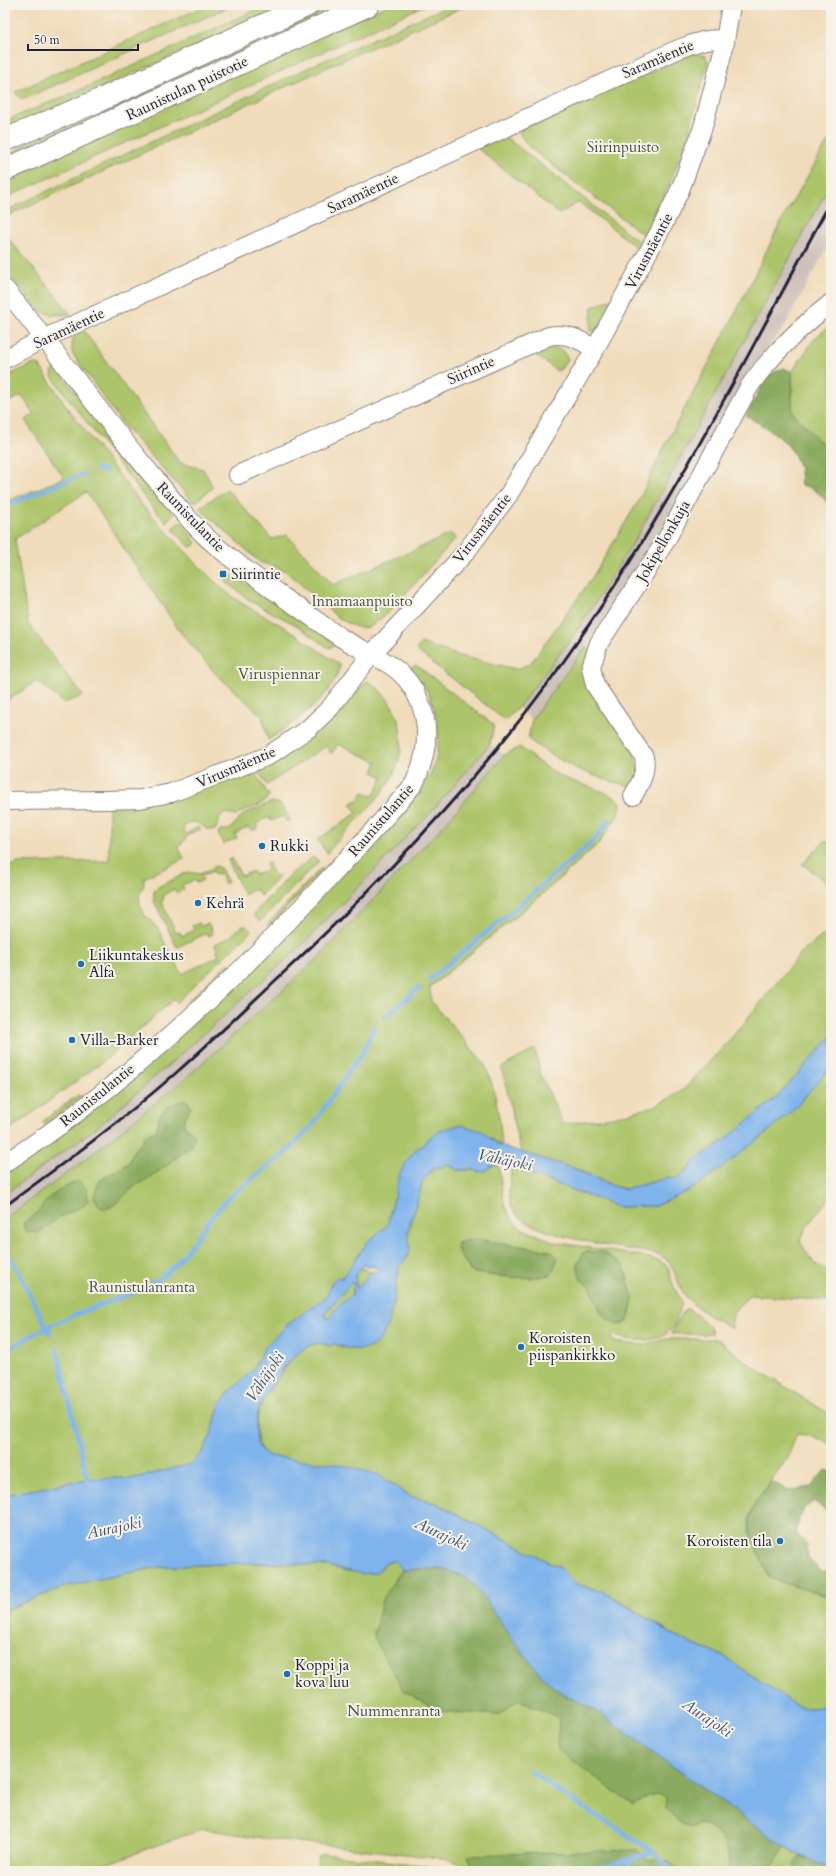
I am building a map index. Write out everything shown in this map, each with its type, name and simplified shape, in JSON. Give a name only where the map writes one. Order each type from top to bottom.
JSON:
[{"type":"main road","name":"Raunistulan puistotie","points":[[5,140],[100,100],[308,5]]},
{"type":"main road","name":"Raunistulan puistotie","points":[[5,170],[368,5]]},
{"type":"street","name":"Virusmäentie","points":[[5,800],[140,799],[171,793],[225,774],[268,756],[309,728],[330,708],[371,655],[465,552],[509,494],[595,349],[661,230],[680,190],[703,126],[725,40],[731,5]]},
{"type":"street","name":"Saramäentie","points":[[5,359],[45,338],[676,50],[705,40],[725,40]]},
{"type":"street","name":"Raunistulantie","points":[[5,289],[45,338],[128,448],[184,513],[214,544],[259,580],[341,638],[400,673],[407,679],[421,706],[426,729],[426,751],[423,766],[414,784],[312,898],[232,979],[99,1096],[34,1144],[5,1163]]},
{"type":"street","name":"Jokipellonkuja","points":[[633,796],[643,776],[645,767],[644,757],[594,685],[591,667],[599,643],[665,542],[746,393],[760,371],[802,326],[831,303]]},
{"type":"street","name":"Siirintie","points":[[238,475],[549,336],[557,334],[577,338],[595,349]]},
{"type":"shaded area","points":[[831,183],[831,240],[784,327],[746,376],[651,549],[586,646],[532,719],[518,708],[572,638],[634,542]]},
{"type":"shaded area","points":[[490,744],[504,755],[446,823],[316,960],[187,1077],[77,1166],[5,1218],[5,1194],[100,1125],[301,946],[432,811]]},
{"type":"green space","points":[[207,5],[233,5],[24,99],[20,98],[15,92]]},
{"type":"green space","points":[[266,5],[288,5],[5,130],[5,121],[89,86]]},
{"type":"green space","points":[[328,5],[346,5],[5,162],[5,157],[37,137]]},
{"type":"green space","points":[[388,5],[425,5],[5,198],[5,181],[120,126]]},
{"type":"green space","points":[[450,5],[468,5],[341,61],[5,217],[5,211],[316,64]]},
{"type":"green space","name":"Siirinpuisto","points":[[693,53],[705,56],[708,61],[688,136],[670,183],[645,236],[529,147],[520,134],[521,129]]},
{"type":"green space","points":[[831,136],[831,183],[634,542],[572,638],[518,708],[505,720],[416,650],[421,643],[460,656],[516,669],[530,664],[592,578],[639,500],[664,447],[733,318],[782,220]]},
{"type":"green space","points":[[507,138],[643,245],[640,250],[579,202],[559,214],[476,147]]},
{"type":"green space","points":[[5,234],[71,314],[51,315],[37,309],[5,270]]},
{"type":"green space","points":[[616,297],[600,327],[594,331],[590,331],[592,307]]},
{"type":"green space","points":[[831,325],[831,453],[792,412],[792,372],[815,338]]},
{"type":"green space","points":[[82,328],[180,463],[203,469],[213,487],[194,503],[124,426],[72,353],[73,339]]},
{"type":"green space","points":[[550,347],[562,350],[568,359],[561,369],[557,371],[532,352]]},
{"type":"green space","name":"Viruspiennar","points":[[34,364],[39,365],[69,410],[142,505],[220,587],[241,603],[286,628],[340,665],[331,687],[323,697],[294,722],[268,740],[262,716],[215,673],[181,633],[86,492],[15,539],[28,624],[83,696],[64,703],[37,681],[5,702],[5,502],[64,478],[25,420],[34,414],[22,396],[5,403],[5,377]]},
{"type":"green space","points":[[56,367],[144,482],[174,514],[166,522],[153,508],[52,376],[53,370]]},
{"type":"green space","points":[[784,368],[792,372],[792,412],[831,453],[831,509],[819,493],[811,488],[801,485],[799,465],[794,455],[783,441],[769,430],[746,416],[767,376]]},
{"type":"green space","name":"Innamaanpuisto","points":[[227,489],[272,539],[287,535],[333,585],[451,534],[456,538],[389,612],[370,627],[360,628],[349,624],[336,616],[286,571],[260,562],[199,508]]},
{"type":"green space","points":[[181,521],[196,543],[195,545],[190,547],[174,531],[173,528]]},
{"type":"green space","points":[[230,575],[269,596],[335,642],[332,647],[329,648],[294,624],[252,602],[225,581]]},
{"type":"green space","points":[[586,646],[631,745],[639,772],[630,786],[588,774],[552,755],[528,739],[532,719]]},
{"type":"green space","points":[[416,665],[494,725],[490,744],[432,811],[301,946],[100,1125],[5,1194],[5,1174],[91,1112],[415,798],[427,781],[433,769],[436,761],[438,743],[436,716],[431,699],[425,687],[410,669]]},
{"type":"green space","points":[[367,681],[383,693],[397,716],[401,738],[401,751],[394,774],[388,784],[380,795],[327,853],[317,840],[357,813],[351,804],[359,799],[363,792],[373,796],[383,777],[373,772],[377,762],[338,744],[333,752],[331,753],[326,746],[267,785],[257,769],[324,726]]},
{"type":"green space","name":"Raunistulanranta","points":[[520,747],[555,773],[569,780],[603,792],[621,802],[620,812],[599,843],[539,897],[430,987],[431,1001],[484,1063],[492,1083],[497,1104],[502,1146],[478,1130],[465,1127],[429,1138],[423,1146],[417,1148],[409,1158],[387,1226],[358,1254],[342,1278],[337,1277],[326,1297],[287,1325],[265,1347],[253,1370],[232,1389],[220,1404],[211,1435],[202,1453],[192,1463],[131,1479],[88,1479],[5,1495],[5,1218],[77,1166],[187,1077],[316,960],[446,823],[504,755]]},
{"type":"green space","name":"Liikuntakeskus Alfa","points":[[253,770],[269,795],[266,800],[263,803],[245,810],[236,816],[226,813],[223,814],[215,830],[206,829],[193,822],[183,827],[186,834],[198,827],[201,829],[189,834],[182,844],[178,846],[184,859],[144,878],[144,885],[139,895],[140,905],[144,914],[158,929],[171,956],[182,974],[219,956],[215,944],[230,937],[242,926],[246,926],[251,931],[176,1003],[173,1000],[104,1061],[5,1133],[5,869],[17,863],[109,861],[109,807]]},
{"type":"green space","points":[[272,802],[280,804],[291,820],[287,822],[283,816],[271,821],[269,817],[256,824],[258,828],[251,831],[248,827],[235,834],[237,838],[223,844],[218,833],[220,830],[229,830],[244,814]]},
{"type":"green space","points":[[825,841],[831,843],[831,885],[802,864]]},
{"type":"green space","points":[[313,857],[319,861],[261,921],[254,916],[255,912],[291,874]]},
{"type":"green space","points":[[232,858],[241,876],[253,871],[255,875],[268,869],[266,864],[269,863],[275,876],[280,876],[260,896],[256,889],[244,895],[228,860]]},
{"type":"green space","points":[[216,866],[221,869],[228,882],[225,884],[219,873],[215,875],[213,871],[201,876],[203,880],[196,883],[194,880],[182,885],[184,889],[177,893],[174,889],[163,895],[164,899],[161,901],[176,933],[180,932],[182,936],[194,930],[192,926],[199,923],[202,926],[208,923],[213,934],[209,936],[207,933],[177,947],[154,901],[154,891],[158,887],[188,872],[200,874]]},
{"type":"green space","points":[[321,868],[323,870],[269,927],[267,925]]},
{"type":"green space","points":[[831,924],[831,1037],[779,1095],[724,1141],[698,1158],[678,1179],[667,1178],[626,1189],[616,1187],[573,1168],[521,1152],[501,1068],[535,1049],[541,1075],[563,1124],[613,1117],[655,1106],[682,1091],[729,1041],[801,953],[826,933]]},
{"type":"green space","points":[[228,963],[230,965],[189,1004],[186,1003]]},
{"type":"green space","points":[[831,1067],[831,1196],[807,1226],[800,1241],[808,1255],[816,1264],[831,1271],[831,1301],[750,1295],[734,1313],[732,1318],[732,1329],[703,1312],[688,1299],[680,1287],[669,1263],[658,1254],[602,1245],[557,1234],[538,1227],[523,1219],[513,1210],[509,1194],[512,1167],[618,1207],[655,1206],[688,1191],[764,1135],[792,1111]]},
{"type":"green space","points":[[78,1095],[82,1097],[45,1125],[42,1122]]},
{"type":"green space","points":[[187,1100],[191,1107],[184,1120],[184,1126],[195,1134],[192,1146],[146,1181],[135,1186],[111,1207],[105,1209],[100,1207],[94,1197],[99,1181],[129,1163],[134,1150],[142,1143],[144,1135],[156,1131],[159,1118],[165,1109],[169,1106]]},
{"type":"green space","points":[[498,1164],[504,1201],[510,1217],[520,1228],[555,1242],[641,1256],[660,1261],[668,1267],[672,1282],[682,1303],[673,1327],[661,1337],[637,1340],[614,1336],[611,1338],[614,1342],[642,1345],[667,1339],[718,1339],[747,1363],[831,1415],[831,1445],[813,1436],[797,1434],[787,1459],[756,1500],[749,1517],[749,1531],[769,1578],[826,1596],[831,1601],[831,1704],[813,1708],[804,1708],[795,1705],[722,1655],[693,1645],[617,1599],[594,1589],[576,1584],[560,1568],[436,1503],[410,1496],[390,1482],[269,1456],[260,1448],[257,1439],[257,1418],[259,1410],[270,1389],[302,1349],[316,1343],[329,1346],[335,1344],[342,1347],[361,1349],[373,1345],[383,1335],[366,1322],[333,1323],[322,1317],[331,1304],[357,1275],[361,1268],[371,1272],[369,1276],[398,1280],[398,1268],[423,1180],[434,1168],[449,1165],[457,1170],[487,1171],[491,1166]],"holes":[[[475,1239],[551,1251],[532,1278],[471,1272],[457,1248],[458,1243]]]},
{"type":"green space","points":[[78,1181],[87,1189],[88,1201],[83,1206],[60,1217],[38,1233],[26,1232],[23,1223],[35,1214],[50,1197]]},
{"type":"green space","points":[[475,1239],[551,1251],[558,1258],[551,1275],[541,1277],[511,1277],[471,1272],[458,1251],[458,1243]]},
{"type":"green space","points":[[584,1252],[602,1252],[624,1265],[633,1299],[628,1322],[617,1325],[602,1315],[591,1288],[581,1279],[577,1265]]},
{"type":"green space","points":[[685,1309],[688,1309],[703,1320],[711,1330],[712,1334],[671,1334]]},
{"type":"green space","points":[[825,1470],[831,1472],[831,1510],[825,1510],[814,1501],[804,1508],[795,1532],[807,1545],[808,1558],[823,1573],[831,1568],[831,1601],[826,1596],[769,1578],[752,1539],[750,1529],[750,1519],[753,1509],[771,1482],[779,1485],[787,1491],[811,1487]]},
{"type":"green space","name":"Nummenranta","points":[[396,1561],[402,1570],[411,1570],[524,1653],[547,1681],[566,1696],[593,1709],[785,1847],[810,1860],[831,1867],[831,1871],[466,1871],[463,1865],[449,1859],[262,1838],[203,1829],[86,1871],[5,1871],[5,1610],[66,1586],[157,1567],[242,1563],[279,1563],[328,1566],[346,1571],[380,1570],[386,1562]]},
{"type":"green space","points":[[425,1568],[445,1569],[462,1576],[475,1585],[524,1653],[547,1681],[566,1696],[593,1709],[785,1847],[773,1866],[766,1871],[728,1871],[729,1862],[726,1847],[714,1831],[700,1823],[690,1828],[679,1822],[666,1808],[667,1798],[663,1795],[659,1794],[650,1796],[633,1805],[558,1750],[559,1718],[519,1700],[498,1715],[438,1711],[403,1690],[373,1637],[383,1597],[402,1570]]},
{"type":"green space","points":[[637,1850],[647,1859],[668,1862],[680,1871],[474,1871],[468,1855]]},
{"type":"green space","points":[[324,1854],[449,1868],[455,1871],[319,1871],[317,1861],[319,1856]]},
{"type":"green space","points":[[800,1856],[831,1867],[831,1871],[798,1871],[794,1865]]},
{"type":"water","points":[[831,1037],[831,1067],[792,1111],[764,1135],[708,1178],[688,1191],[655,1206],[618,1207],[512,1167],[498,1164],[491,1166],[487,1171],[478,1172],[472,1169],[457,1170],[449,1165],[434,1168],[423,1180],[408,1232],[410,1252],[398,1268],[397,1285],[390,1318],[378,1342],[368,1348],[363,1349],[351,1349],[335,1344],[329,1346],[319,1343],[309,1346],[298,1353],[280,1374],[260,1405],[256,1422],[256,1435],[258,1446],[269,1456],[343,1465],[379,1475],[410,1496],[436,1503],[560,1568],[576,1584],[604,1592],[693,1645],[722,1655],[795,1705],[804,1708],[813,1708],[831,1704],[831,1867],[811,1860],[785,1847],[593,1709],[557,1690],[539,1673],[525,1656],[475,1586],[466,1578],[454,1572],[439,1569],[402,1570],[395,1561],[386,1562],[376,1573],[362,1574],[328,1566],[279,1563],[242,1563],[157,1567],[66,1586],[5,1610],[5,1495],[88,1479],[131,1479],[192,1463],[202,1453],[211,1435],[220,1404],[232,1389],[253,1370],[265,1347],[287,1325],[326,1297],[332,1282],[337,1277],[342,1278],[369,1240],[387,1226],[400,1173],[417,1148],[423,1146],[429,1138],[441,1130],[460,1125],[482,1131],[498,1145],[573,1168],[616,1187],[626,1189],[667,1178],[678,1179],[698,1158],[724,1141],[779,1095]],"holes":[[[364,1265],[382,1270],[371,1272],[357,1288],[355,1277]],[[351,1283],[354,1283],[352,1295],[339,1305],[329,1318],[326,1318],[324,1315]]]},
{"type":"waterway","points":[[97,469],[106,471]]},
{"type":"waterway","points":[[5,506],[84,474]]},
{"type":"waterway","points":[[430,979],[514,910],[595,839],[609,820]]},
{"type":"waterway","points":[[385,1017],[419,988]]},
{"type":"waterway","points":[[5,1352],[42,1330],[82,1312],[136,1292],[163,1276],[174,1266],[228,1198],[290,1149],[312,1126],[364,1050],[375,1026]]},
{"type":"waterway","points":[[12,1259],[50,1334]]},
{"type":"waterway","points":[[57,1349],[89,1485]]},
{"type":"waterway","points":[[530,1771],[571,1800],[654,1852],[672,1871]]},
{"type":"waterway","points":[[589,1871],[654,1852]]},
{"type":"waterway","points":[[629,1871],[630,1859]]},
{"type":"railway","points":[[5,1206],[136,1107],[216,1037],[394,865],[431,825],[501,744],[566,658],[639,548],[705,434],[831,201]]},
{"type":"place","name":"Siirintie","points":[[223,574]]},
{"type":"place","name":"Rukki","points":[[262,846]]},
{"type":"place","name":"Kehrä","points":[[198,903]]},
{"type":"place","name":"Liikuntakeskus Alfa","points":[[81,964]]},
{"type":"place","name":"Villa-Barker","points":[[72,1040]]},
{"type":"place","name":"Koroisten piispankirkko","points":[[521,1347]]},
{"type":"place","name":"Koroisten tila","points":[[780,1541]]},
{"type":"place","name":"Koppi ja kova luu","points":[[287,1674]]},
{"type":"water label","name":"Vähäjoki","points":[[505,1160]]},
{"type":"water label","name":"Vähäjoki","points":[[265,1377]]},
{"type":"water label","name":"Aurajoki","points":[[114,1528]]},
{"type":"water label","name":"Aurajoki","points":[[441,1534]]},
{"type":"water label","name":"Aurajoki","points":[[707,1718]]}]
